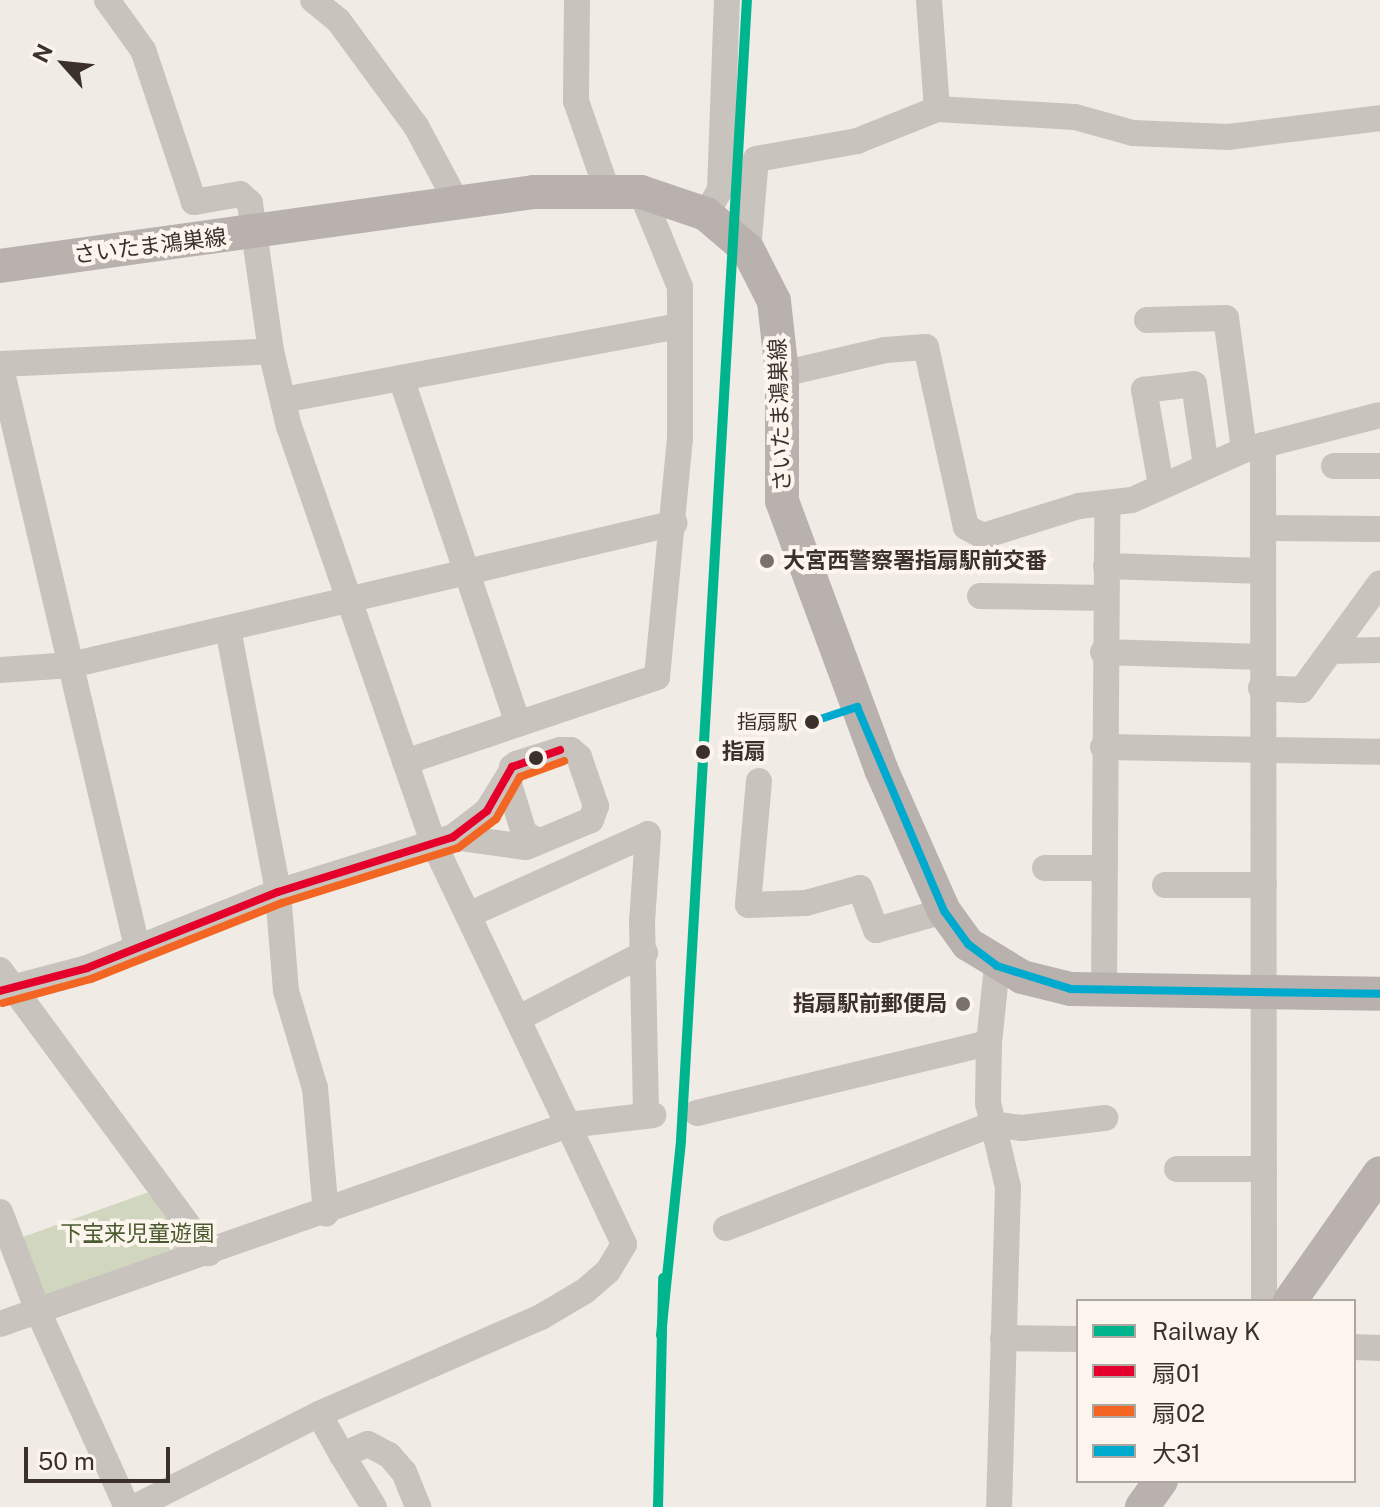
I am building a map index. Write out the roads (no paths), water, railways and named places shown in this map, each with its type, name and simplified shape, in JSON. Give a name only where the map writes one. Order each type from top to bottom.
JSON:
[{"type":"main road","name":"さいたま鴻巣線","points":[[0,266],[456,201],[607,190],[641,192],[706,214],[748,250],[774,301],[782,374],[782,501],[881,769],[944,911],[968,944],[997,966],[1047,985],[1104,991],[1380,994]]},
{"type":"main road","points":[[1291,1299],[1380,1173]]},
{"type":"main road","points":[[1142,1507],[1160,1483]]},
{"type":"street","points":[[107,0],[143,50],[194,202],[240,194],[250,203],[271,351],[283,400],[353,599],[405,762],[443,840],[468,915],[621,1230],[624,1244],[608,1271],[585,1291],[541,1317],[319,1414],[135,1507]]},
{"type":"street","points":[[313,0],[338,20],[416,126],[456,201]]},
{"type":"street","points":[[577,0],[576,101],[607,190]]},
{"type":"street","points":[[706,214],[720,190],[727,0]]},
{"type":"street","points":[[929,0],[937,109]]},
{"type":"street","points":[[748,250],[756,159],[857,141],[937,109],[1075,117],[1133,133],[1228,137],[1380,118]]},
{"type":"street","points":[[405,762],[657,677],[675,523],[680,287],[641,192]]},
{"type":"street","points":[[1147,320],[1226,318],[1254,448],[1264,528],[1260,752],[1264,885],[1264,1299]]},
{"type":"street","points":[[283,400],[680,326]]},
{"type":"street","points":[[782,374],[885,350],[926,347],[963,518],[972,534],[1132,500],[1161,485],[1254,448],[1380,415]]},
{"type":"street","points":[[138,951],[0,364],[271,351]]},
{"type":"street","points":[[401,378],[518,724]]},
{"type":"street","points":[[1161,485],[1144,390],[1194,384],[1206,466]]},
{"type":"street","points":[[1334,466],[1380,466]]},
{"type":"street","points":[[1104,991],[1103,652],[1107,504]]},
{"type":"street","points":[[0,670],[71,665],[675,523]]},
{"type":"street","points":[[1264,528],[1380,529]]},
{"type":"street","points":[[1106,566],[1263,571]]},
{"type":"street","points":[[1261,688],[1302,690],[1380,583]]},
{"type":"street","points":[[980,596],[1105,598]]},
{"type":"street","points":[[228,629],[278,892],[286,991],[315,1088],[326,1214]]},
{"type":"street","points":[[1331,651],[1380,650]]},
{"type":"street","points":[[1103,652],[1262,657]]},
{"type":"street","points":[[1103,747],[1380,752]]},
{"type":"street","points":[[209,1253],[5,983],[138,951],[278,892],[443,840],[487,811],[512,767],[560,750],[579,757],[596,806],[594,816],[539,842],[517,848],[443,840]]},
{"type":"street","points":[[512,767],[509,784],[524,833],[539,842]]},
{"type":"street","points":[[759,781],[748,905],[806,903],[860,888],[876,930],[944,911]]},
{"type":"street","points":[[0,1324],[326,1214],[568,1125],[650,1115],[645,953],[648,834],[468,915]]},
{"type":"street","points":[[1045,868],[1102,868]]},
{"type":"street","points":[[1165,885],[1264,885]]},
{"type":"street","points":[[519,1018],[645,953]]},
{"type":"street","points":[[997,966],[989,1043],[993,1124],[1008,1187],[999,1507]]},
{"type":"street","points":[[697,1113],[989,1043]]},
{"type":"street","points":[[726,1228],[993,1124],[1022,1128],[1105,1118]]},
{"type":"street","points":[[1177,1169],[1264,1169]]},
{"type":"street","points":[[0,1212],[38,1311],[127,1507]]},
{"type":"street","points":[[1003,1338],[1076,1339]]},
{"type":"street","points":[[1356,1347],[1380,1348]]},
{"type":"street","points":[[319,1414],[374,1507]]},
{"type":"street","points":[[342,1455],[368,1444],[389,1455],[417,1494],[418,1507]]},
{"type":"rail line","name":"K","points":[[661,1335],[681,1140],[747,0]]},
{"type":"rail line","name":"K","points":[[658,1507],[663,1278]]},
{"type":"place","name":"大宮西警察署指扇駅前交番","points":[[767,561]]},
{"type":"place","name":"指扇駅","points":[[812,722]]},
{"type":"place","name":"指扇","points":[[703,752]]},
{"type":"place","name":"指扇駅前郵便局","points":[[963,1004]]},
{"type":"park label","name":"下宝来児童遊園","points":[[137,1234]]}]
